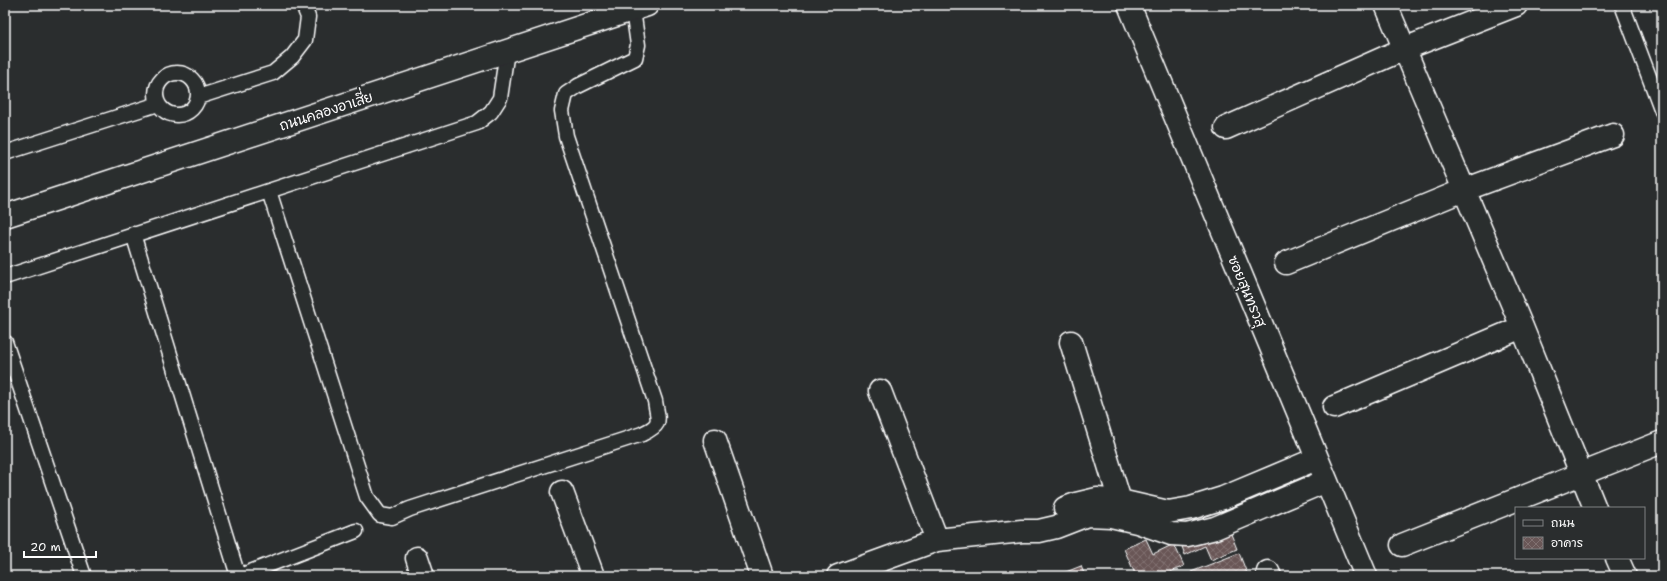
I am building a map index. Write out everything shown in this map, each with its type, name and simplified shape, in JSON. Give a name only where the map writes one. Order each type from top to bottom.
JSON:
[{"type":"street","name":"ซอยสุนทรวสุ","points":[[1129,5],[1316,459],[1366,576]]},
{"type":"street","points":[[1386,5],[1522,327],[1595,507]]},
{"type":"street","points":[[1226,128],[1404,49],[1516,5]]},
{"type":"street","name":"ถนนคลองอาเสี่ย","points":[[5,216],[640,7]]},
{"type":"street","points":[[1286,263],[1464,190],[1612,135]]},
{"type":"street","points":[[1334,407],[1522,327]]},
{"type":"street","points":[[1071,342],[1120,509]]},
{"type":"street","points":[[880,391],[937,540]]},
{"type":"street","points":[[715,440],[762,576]]},
{"type":"street","points":[[1402,545],[1662,442]]},
{"type":"street","points":[[1120,509],[1168,512],[1191,508],[1223,498],[1316,459]]},
{"type":"street","points":[[838,576],[937,540],[1022,531],[1048,515],[1076,504],[1098,499],[1170,534],[1187,535],[1215,528],[1326,482]]},
{"type":"street","points":[[562,492],[593,576]]},
{"type":"street","points":[[1223,498],[1234,520]]},
{"type":"street","points":[[1617,559],[1625,576]]},
{"type":"lane","points":[[198,97],[273,73],[292,57],[305,40],[308,17],[303,5]]},
{"type":"lane","points":[[1622,5],[1662,111]]},
{"type":"lane","points":[[268,191],[368,497],[380,515],[392,517],[410,509],[635,436],[654,428],[658,422],[655,401],[566,136],[562,111],[566,94],[578,86],[635,58],[638,45],[640,7]]},
{"type":"lane","points":[[5,277],[477,123],[491,112],[500,98],[508,51]]},
{"type":"lane","points":[[174,73],[187,75],[196,84],[198,97],[193,109],[181,115],[168,113],[158,104],[156,91],[162,79],[174,73]]},
{"type":"lane","points":[[5,153],[158,104]]},
{"type":"lane","points":[[133,234],[239,576],[356,531]]},
{"type":"lane","points":[[5,342],[84,576]]},
{"type":"building","points":[[1227,524],[1237,549],[1211,560],[1205,546],[1185,555],[1180,541]]},
{"type":"building","points":[[1146,539],[1153,554],[1174,544],[1184,566],[1161,576],[1136,576],[1124,549]]},
{"type":"building","points":[[1239,553],[1248,576],[1193,576],[1191,572]]},
{"type":"building","points":[[1081,566],[1085,576],[1056,576]]}]
